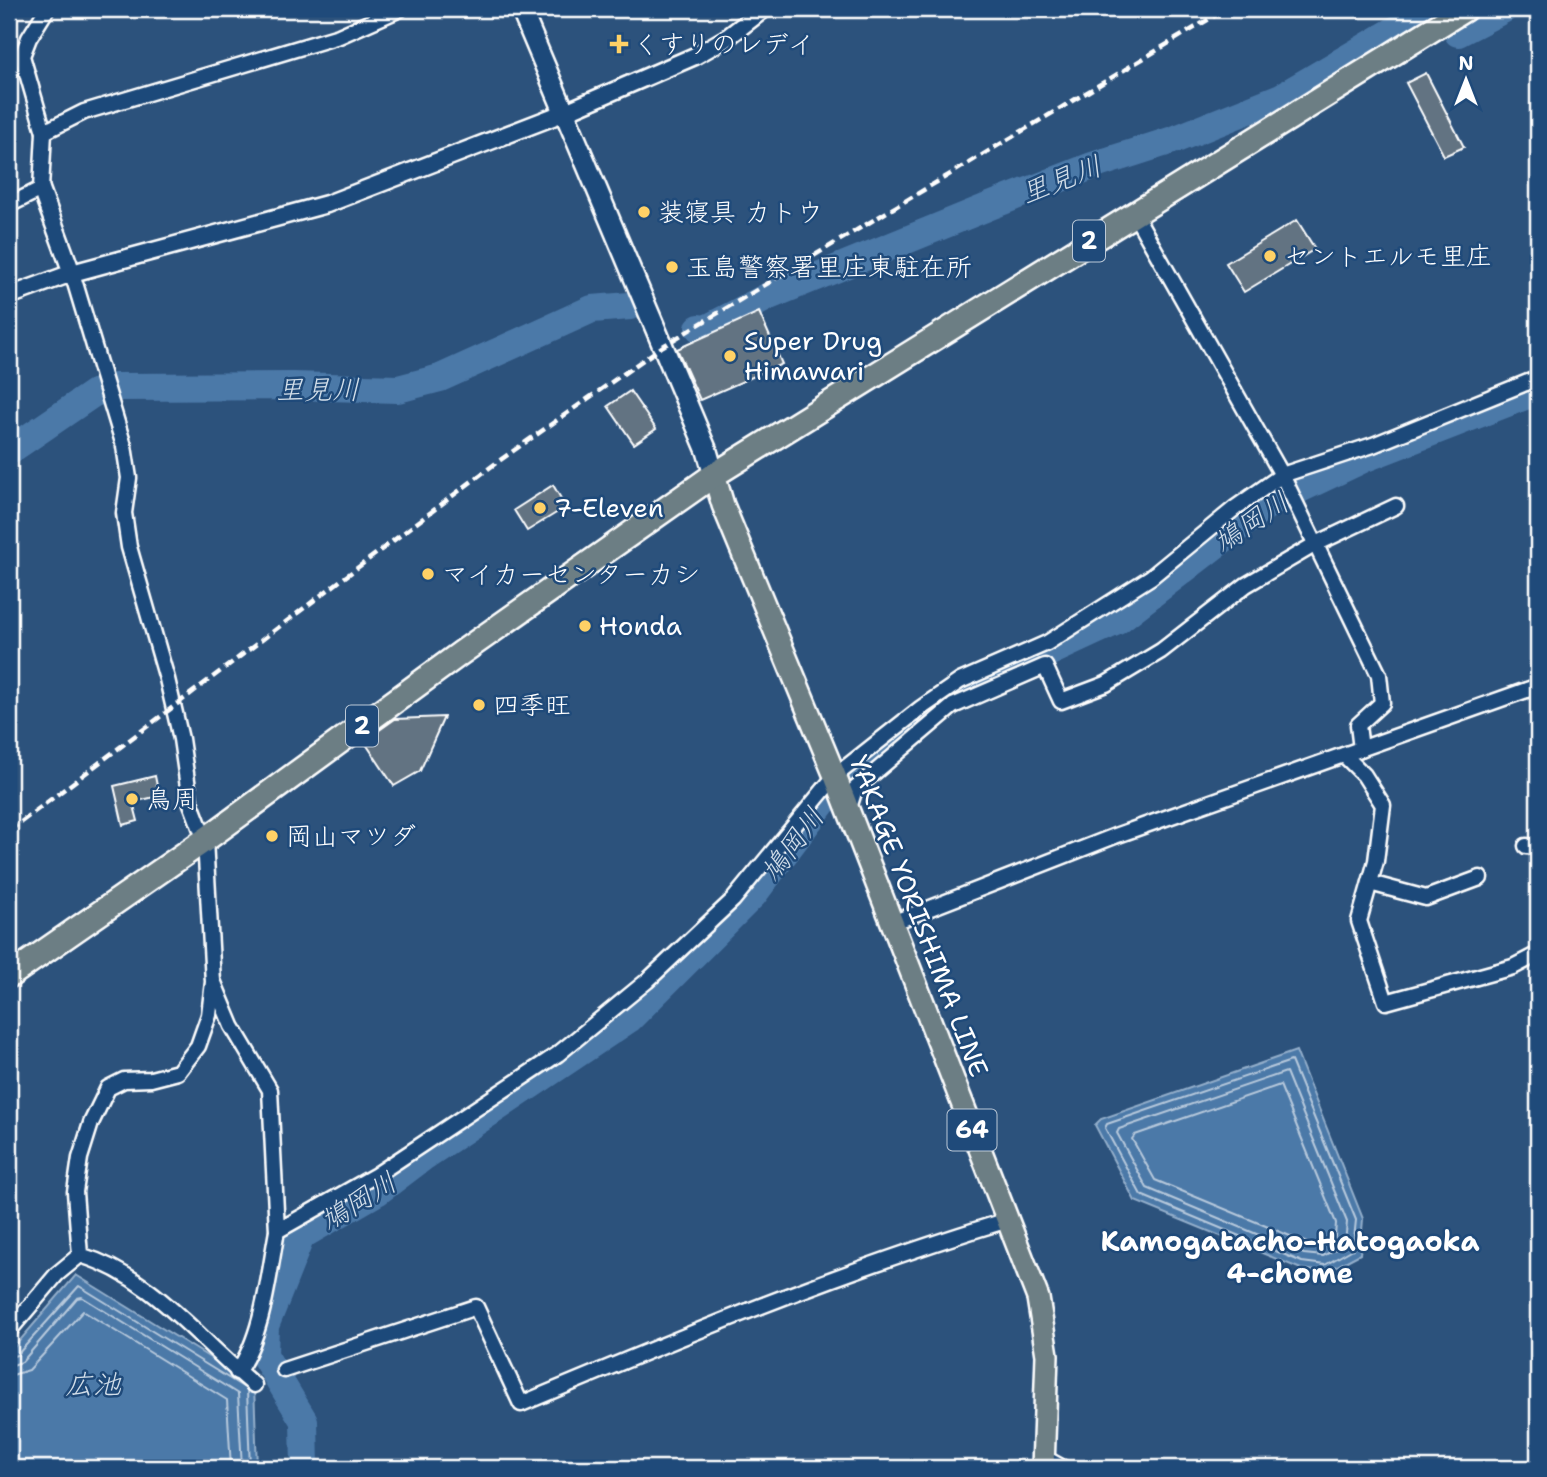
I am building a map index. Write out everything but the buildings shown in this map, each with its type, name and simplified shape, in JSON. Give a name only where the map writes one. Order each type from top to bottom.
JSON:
[{"type":"highway","name":"2","points":[[9,976],[205,840],[461,653],[714,475],[1465,9]]},
{"type":"main road","points":[[521,9],[660,337],[714,475]]},
{"type":"main road","name":"YAKAGE YORISHIMA LINE","points":[[714,475],[723,505],[835,776],[1038,1298],[1046,1355],[1043,1463]]},
{"type":"street","points":[[47,9],[29,38],[22,56],[44,132],[41,189],[72,273],[124,446],[129,478],[124,513],[129,547],[170,691],[190,801],[205,840],[213,982],[209,1015],[198,1046],[178,1072],[151,1079],[124,1080],[108,1088],[91,1123],[75,1192],[80,1255]]},
{"type":"street","points":[[44,132],[84,112],[339,37],[400,9]]},
{"type":"street","points":[[9,296],[72,273],[327,204],[563,113],[695,56],[728,37],[764,9]]},
{"type":"street","points":[[9,205],[41,189]]},
{"type":"street","points":[[1134,213],[1282,475],[1379,675],[1382,703],[1358,725],[1361,748]]},
{"type":"street","points":[[277,1231],[376,1175],[568,1046],[647,981],[733,900],[835,776],[920,708],[960,681],[1047,643],[1151,577],[1235,508],[1282,475],[1373,445],[1538,377]]},
{"type":"street","points":[[846,806],[855,789],[953,706],[1045,666],[1061,701],[1106,684],[1161,651],[1246,585],[1314,545],[1396,506]]},
{"type":"street","points":[[892,923],[1115,836],[1538,686]]},
{"type":"street","points":[[1344,755],[1364,775],[1383,806],[1376,861],[1359,921],[1385,1002],[1513,967],[1538,954]]},
{"type":"street","points":[[1370,883],[1426,898],[1480,878]]},
{"type":"street","points":[[213,982],[232,1026],[270,1090],[277,1231],[249,1357],[237,1371]]},
{"type":"street","points":[[285,1370],[475,1307],[521,1404],[769,1300],[897,1254],[1008,1220]]},
{"type":"street","points":[[9,1331],[57,1274],[80,1255]]},
{"type":"street","points":[[80,1255],[107,1262],[173,1308],[254,1385]]},
{"type":"street","points":[[1043,1463],[1063,1468]]},
{"type":"water","points":[[1296,1051],[1363,1219],[1360,1254],[1326,1272],[1301,1269],[1135,1201],[1095,1125],[1101,1119]]},
{"type":"water","name":"広池","points":[[76,1275],[254,1385],[257,1468],[9,1468],[9,1353]]},
{"type":"waterway","name":"里見川","points":[[1458,33],[1504,9]]},
{"type":"waterway","name":"里見川","points":[[699,328],[706,329],[769,296],[990,206],[1092,166],[1176,139],[1281,97],[1417,17]]},
{"type":"waterway","name":"里見川","points":[[9,451],[94,393],[115,387],[293,386],[398,389],[440,378],[592,309],[630,306]]},
{"type":"waterway","name":"鳩岡川","points":[[305,1468],[304,1421],[264,1355],[265,1326],[301,1236],[377,1192],[422,1158],[629,1019],[753,895],[826,798],[953,697],[1117,621],[1270,503],[1363,459],[1538,391]]},
{"type":"railway","points":[[9,831],[496,463],[663,346],[1226,9]]},
{"type":"place","name":"くすりのレデイ","points":[[619,44]]},
{"type":"place","name":"装寝具 カトウ","points":[[644,212]]},
{"type":"place","name":"セントエルモ里庄","points":[[1270,256]]},
{"type":"place","name":"玉島警察署里庄東駐在所","points":[[672,267]]},
{"type":"place","name":"Super Drug Himawari","points":[[730,356]]},
{"type":"place","name":"7-Eleven","points":[[540,508]]},
{"type":"place","name":"マイカーセンターカシ","points":[[428,574]]},
{"type":"place","name":"Honda","points":[[585,626]]},
{"type":"place","name":"四季旺","points":[[479,705]]},
{"type":"place","name":"鳥周","points":[[132,799]]},
{"type":"place","name":"岡山マツダ","points":[[272,836]]},
{"type":"district","name":"Kamogatacho-Hatogaoka 4-chome","points":[[1290,1257]]}]
